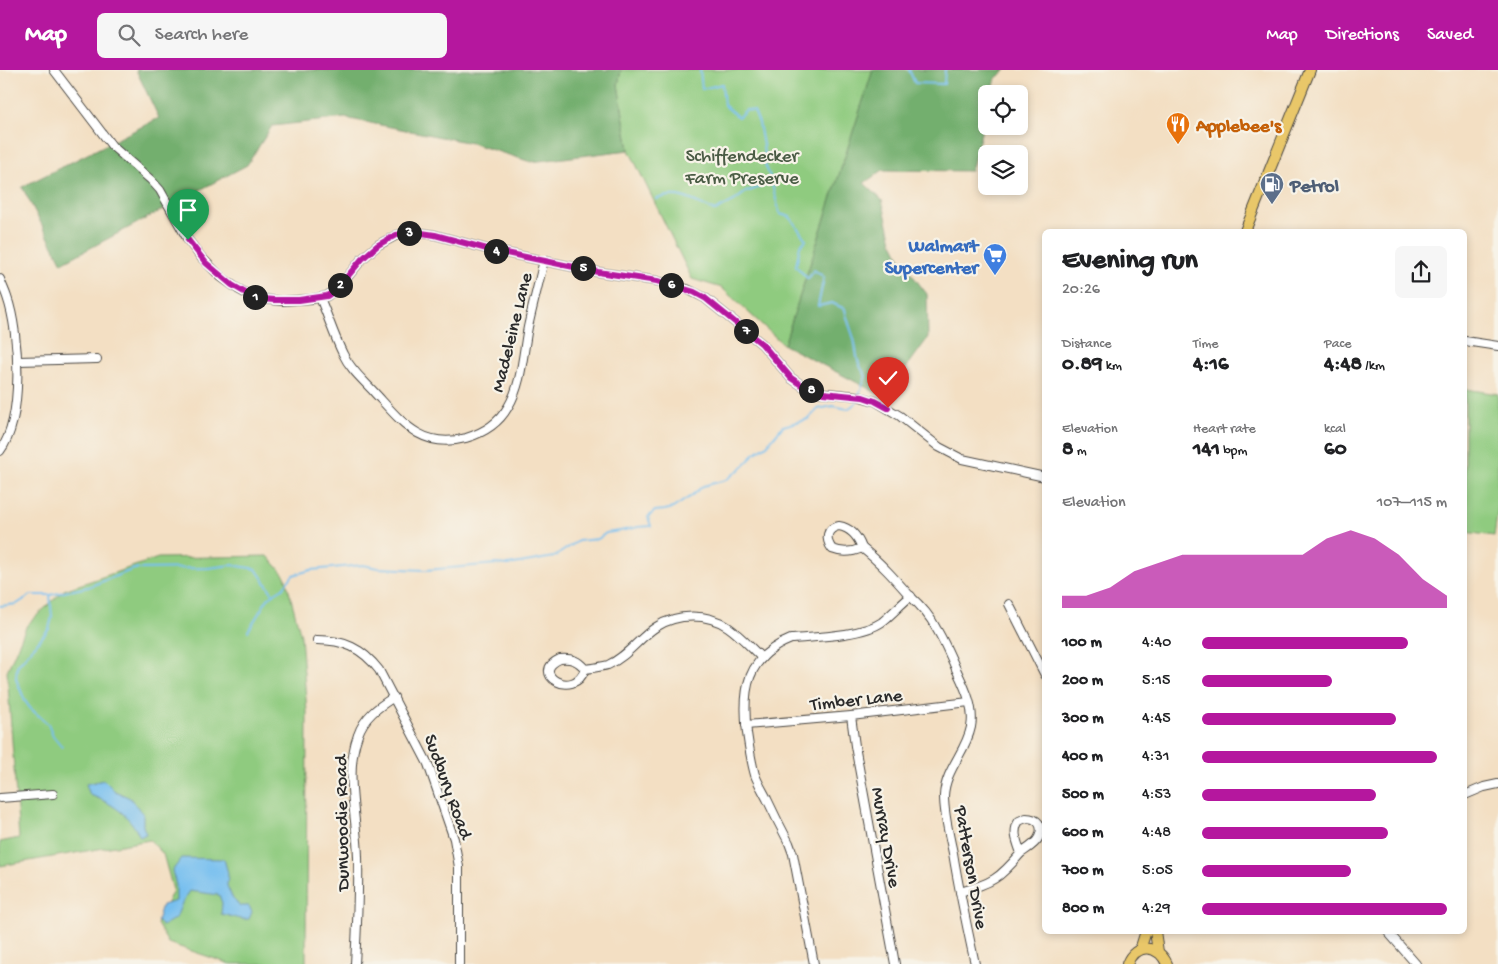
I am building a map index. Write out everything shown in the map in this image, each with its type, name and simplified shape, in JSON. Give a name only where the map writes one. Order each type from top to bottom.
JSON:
[{"type":"main road","points":[[1246,229],[1310,70]]},
{"type":"main road","points":[[1116,964],[1128,961],[1140,950],[1145,934]]},
{"type":"main road","points":[[1155,934],[1158,952]]},
{"type":"main road","points":[[1140,950],[1152,949],[1158,952],[1167,964]]},
{"type":"street","points":[[54,70],[112,146],[156,185],[200,257],[216,273],[242,291],[262,299],[282,301],[327,296],[337,289],[373,249],[388,239],[405,233],[421,232],[478,247],[611,274],[657,281],[694,292],[705,298],[757,339],[791,378],[803,386],[817,392],[857,396],[875,401],[900,416],[939,447],[962,459],[1042,476]]},
{"type":"street","name":"Madeleine Lane","points":[[320,298],[343,354],[351,368],[403,423],[427,438],[457,440],[487,429],[499,420],[507,409],[514,394],[544,260]]},
{"type":"street","points":[[0,279],[8,298],[18,361],[18,380],[12,428],[0,451]]},
{"type":"street","points":[[1467,341],[1498,346]]},
{"type":"street","points":[[18,361],[97,359]]},
{"type":"street","name":"Patterson Drive","points":[[862,548],[854,552],[832,549],[827,539],[830,529],[834,526],[849,529],[862,548],[876,559],[920,605],[936,626],[970,702],[972,715],[968,740],[949,772],[944,795],[945,811],[975,964]]},
{"type":"street","points":[[814,964],[793,854],[755,775],[749,751],[745,701],[747,682],[762,658],[774,647],[791,639],[859,631],[871,627],[881,622],[911,596]]},
{"type":"street","points":[[1009,604],[1042,670]]},
{"type":"street","points":[[586,669],[608,665],[656,627],[672,619],[688,616],[709,619],[727,626],[762,658]]},
{"type":"street","name":"Sudbury Road","points":[[317,640],[341,642],[363,653],[379,670],[428,764],[454,839],[459,867],[459,964]]},
{"type":"street","points":[[565,659],[577,661],[586,669],[580,679],[564,684],[554,680],[548,670],[555,661],[565,659]]},
{"type":"street","name":"Dunwoodie Road","points":[[355,964],[358,857],[353,795],[352,764],[354,747],[358,733],[369,715],[394,697]]},
{"type":"street","name":"Timber Lane","points":[[746,725],[851,716],[970,702]]},
{"type":"street","name":"Murray Drive","points":[[851,716],[854,746],[894,964]]},
{"type":"street","points":[[1467,794],[1484,787],[1498,784]]},
{"type":"street","points":[[0,798],[53,794]]},
{"type":"street","points":[[960,892],[978,887],[999,877],[1006,871],[1021,853],[1040,836],[1039,824],[1034,818],[1022,819],[1017,824],[1015,833],[1021,853]]},
{"type":"street","points":[[1390,934],[1416,964]]},
{"type":"green space","points":[[136,70],[621,70],[618,85],[629,150],[531,162],[471,143],[345,118],[272,126],[247,165],[62,263],[22,187],[159,118]]},
{"type":"green space","name":"Schiffendecker Farm Preserve","points":[[621,70],[873,70],[784,345],[722,288],[692,279],[629,150],[618,85]]},
{"type":"green space","points":[[873,70],[1006,70],[996,78],[994,85],[978,85],[978,135],[980,135],[971,171],[883,170],[864,183],[882,200],[892,241],[903,263],[927,294],[928,338],[885,397],[784,345]]},
{"type":"green space","points":[[1467,389],[1498,394],[1498,509],[1494,536],[1467,532]]},
{"type":"green space","points":[[268,556],[285,576],[301,636],[307,712],[306,964],[230,964],[168,943],[157,924],[173,890],[163,854],[150,840],[0,866],[0,842],[19,838],[7,671],[27,625],[64,590],[158,558]]},
{"type":"water","points":[[104,780],[115,791],[130,798],[143,814],[143,826],[146,834],[140,837],[126,816],[113,806],[90,795],[86,784]]},
{"type":"water","points":[[182,858],[224,859],[228,873],[227,886],[233,899],[240,906],[249,906],[252,912],[249,919],[221,914],[222,903],[219,895],[190,891],[182,903],[176,918],[162,926],[157,921],[162,905],[176,901],[176,885],[172,871]]},
{"type":"waterway","points":[[700,70],[702,89],[722,84],[724,105],[738,117],[746,110],[754,111],[759,123],[765,164],[780,214],[790,217],[806,240],[800,246],[796,266],[808,279],[814,270],[824,277],[818,306],[832,303],[845,309],[854,339],[858,362],[866,376],[859,394]]},
{"type":"waterway","points":[[909,70],[915,83],[944,84],[945,70]]},
{"type":"waterway","points":[[657,199],[680,196],[715,211],[746,192],[772,183]]},
{"type":"waterway","points":[[0,606],[17,604],[31,595],[50,595],[88,587],[134,569],[208,568],[232,565],[256,569],[273,594],[283,588],[293,575],[311,570],[363,565],[378,568],[426,570],[496,564],[508,565],[554,557],[578,541],[598,539],[606,533],[651,526],[648,517],[655,511],[673,508],[703,486],[726,480],[744,466],[754,454],[767,445],[783,426],[808,419],[818,409],[833,406],[848,409],[856,403],[857,399]]},
{"type":"waterway","points":[[248,631],[267,600],[273,594]]},
{"type":"waterway","points":[[50,595],[52,617],[49,629],[17,666],[16,679],[25,701],[48,724],[53,736],[62,747]]},
{"type":"place","name":"Applebee's","points":[[1178,145]]},
{"type":"place","name":"Petrol","points":[[1272,205]]},
{"type":"place","name":"Walmart Supercenter","points":[[995,276]]},
{"type":"route","points":[[188,240],[206,263],[232,285],[251,296],[282,301],[327,296],[337,289],[362,259],[378,245],[396,235],[415,232],[598,272],[657,281],[694,292],[705,298],[762,344],[782,369],[803,386],[817,392],[863,397],[888,408]]}]
